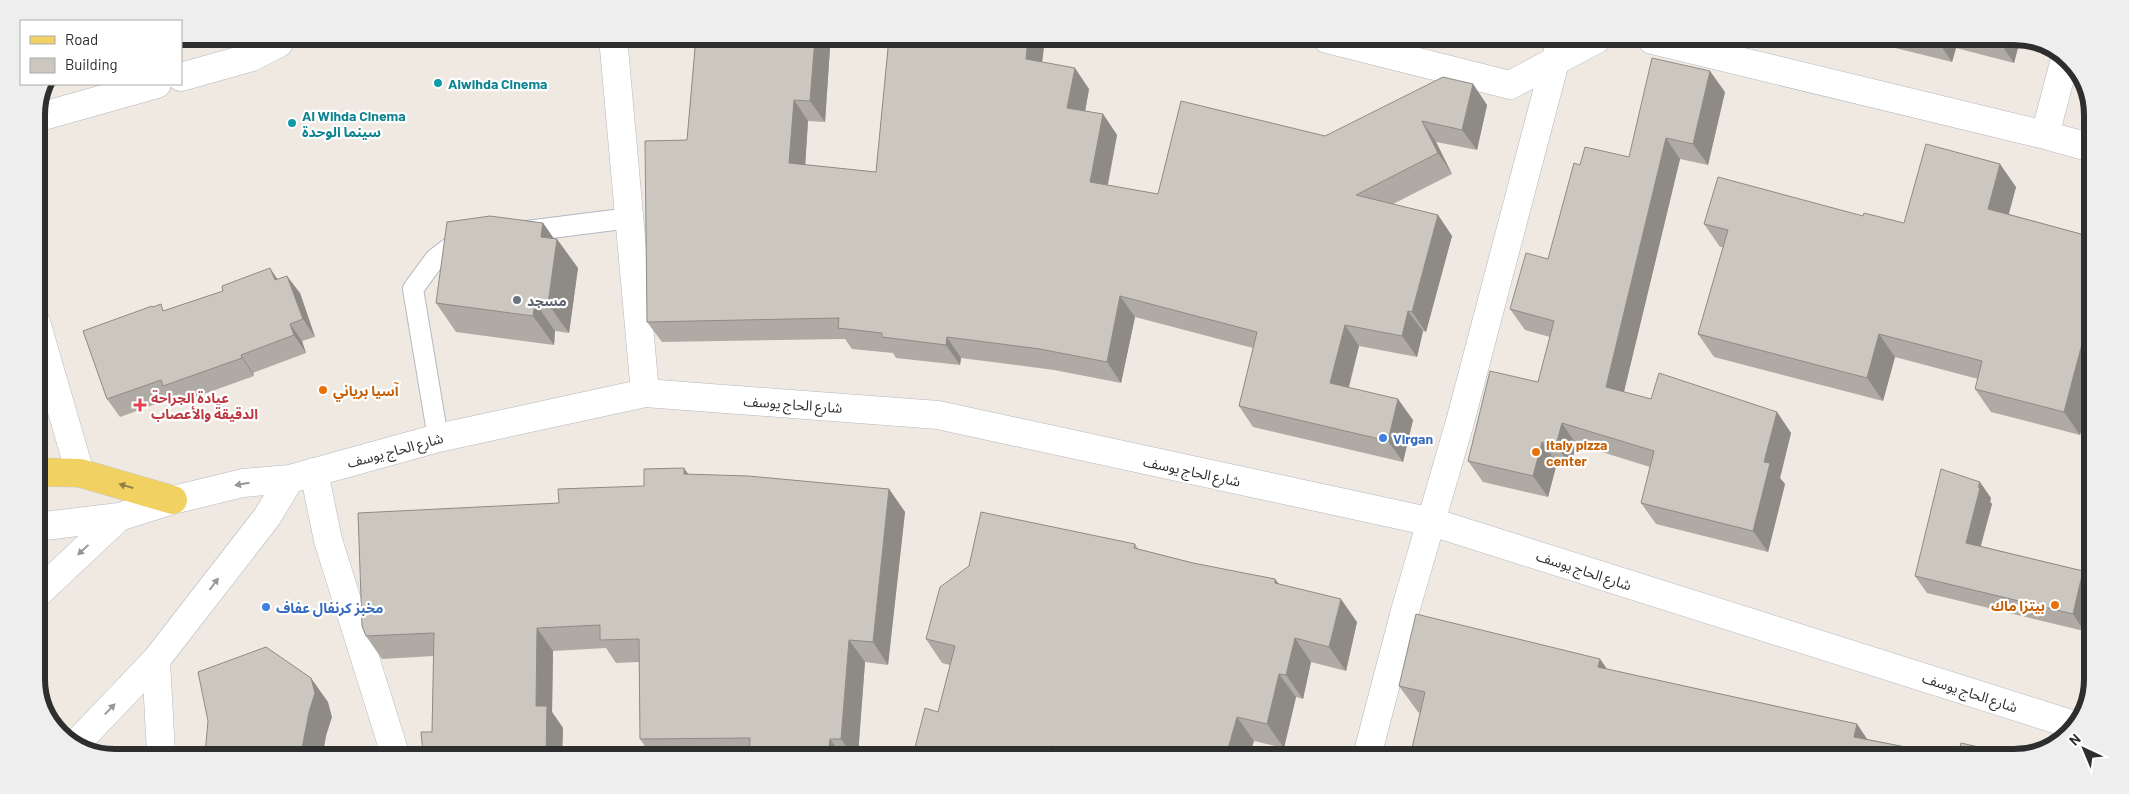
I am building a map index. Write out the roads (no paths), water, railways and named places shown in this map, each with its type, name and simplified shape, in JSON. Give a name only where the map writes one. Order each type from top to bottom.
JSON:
[{"type":"main road","points":[[182,77],[252,57],[275,45]]},
{"type":"main road","points":[[615,45],[645,393]]},
{"type":"main road","points":[[1351,45],[1510,85],[1558,50],[1576,45]]},
{"type":"main road","points":[[1673,45],[2084,146]]},
{"type":"main road","points":[[1369,749],[1405,611],[1432,522],[1558,50]]},
{"type":"main road","points":[[2046,135],[2064,67]]},
{"type":"main road","points":[[45,115],[153,85]]},
{"type":"main road","points":[[45,353],[80,473]]},
{"type":"main road","name":"شارع الحاج يوسف","points":[[45,526],[119,517],[172,500],[243,483],[302,476],[438,438],[645,393],[938,416],[1432,522],[2067,723]]},
{"type":"main road","points":[[45,472],[80,473],[172,500]]},
{"type":"main road","points":[[80,740],[156,660],[267,517],[302,476],[328,540],[393,749]]},
{"type":"main road","points":[[45,587],[119,517]]},
{"type":"main road","points":[[156,660],[161,749]]},
{"type":"lane","points":[[438,438],[413,288],[435,259],[460,240],[630,218]]},
{"type":"place","name":"Alwihda Cinema","points":[[438,83]]},
{"type":"place","name":"Al Wihda Cinema سينما الوحدة","points":[[292,123]]},
{"type":"place","name":"مسجد","points":[[517,300]]},
{"type":"place","name":"آسيا برياني","points":[[323,390]]},
{"type":"place","name":"عيادة الجراحة الدقيقة والأعصاب","points":[[140,405]]},
{"type":"place","name":"Virgan","points":[[1383,438]]},
{"type":"place","name":"Italy pizza center","points":[[1536,452]]},
{"type":"place","name":"بيتزا ماك","points":[[2055,605]]},
{"type":"place","name":"مخبز كرنفال عفاف","points":[[266,607]]}]
